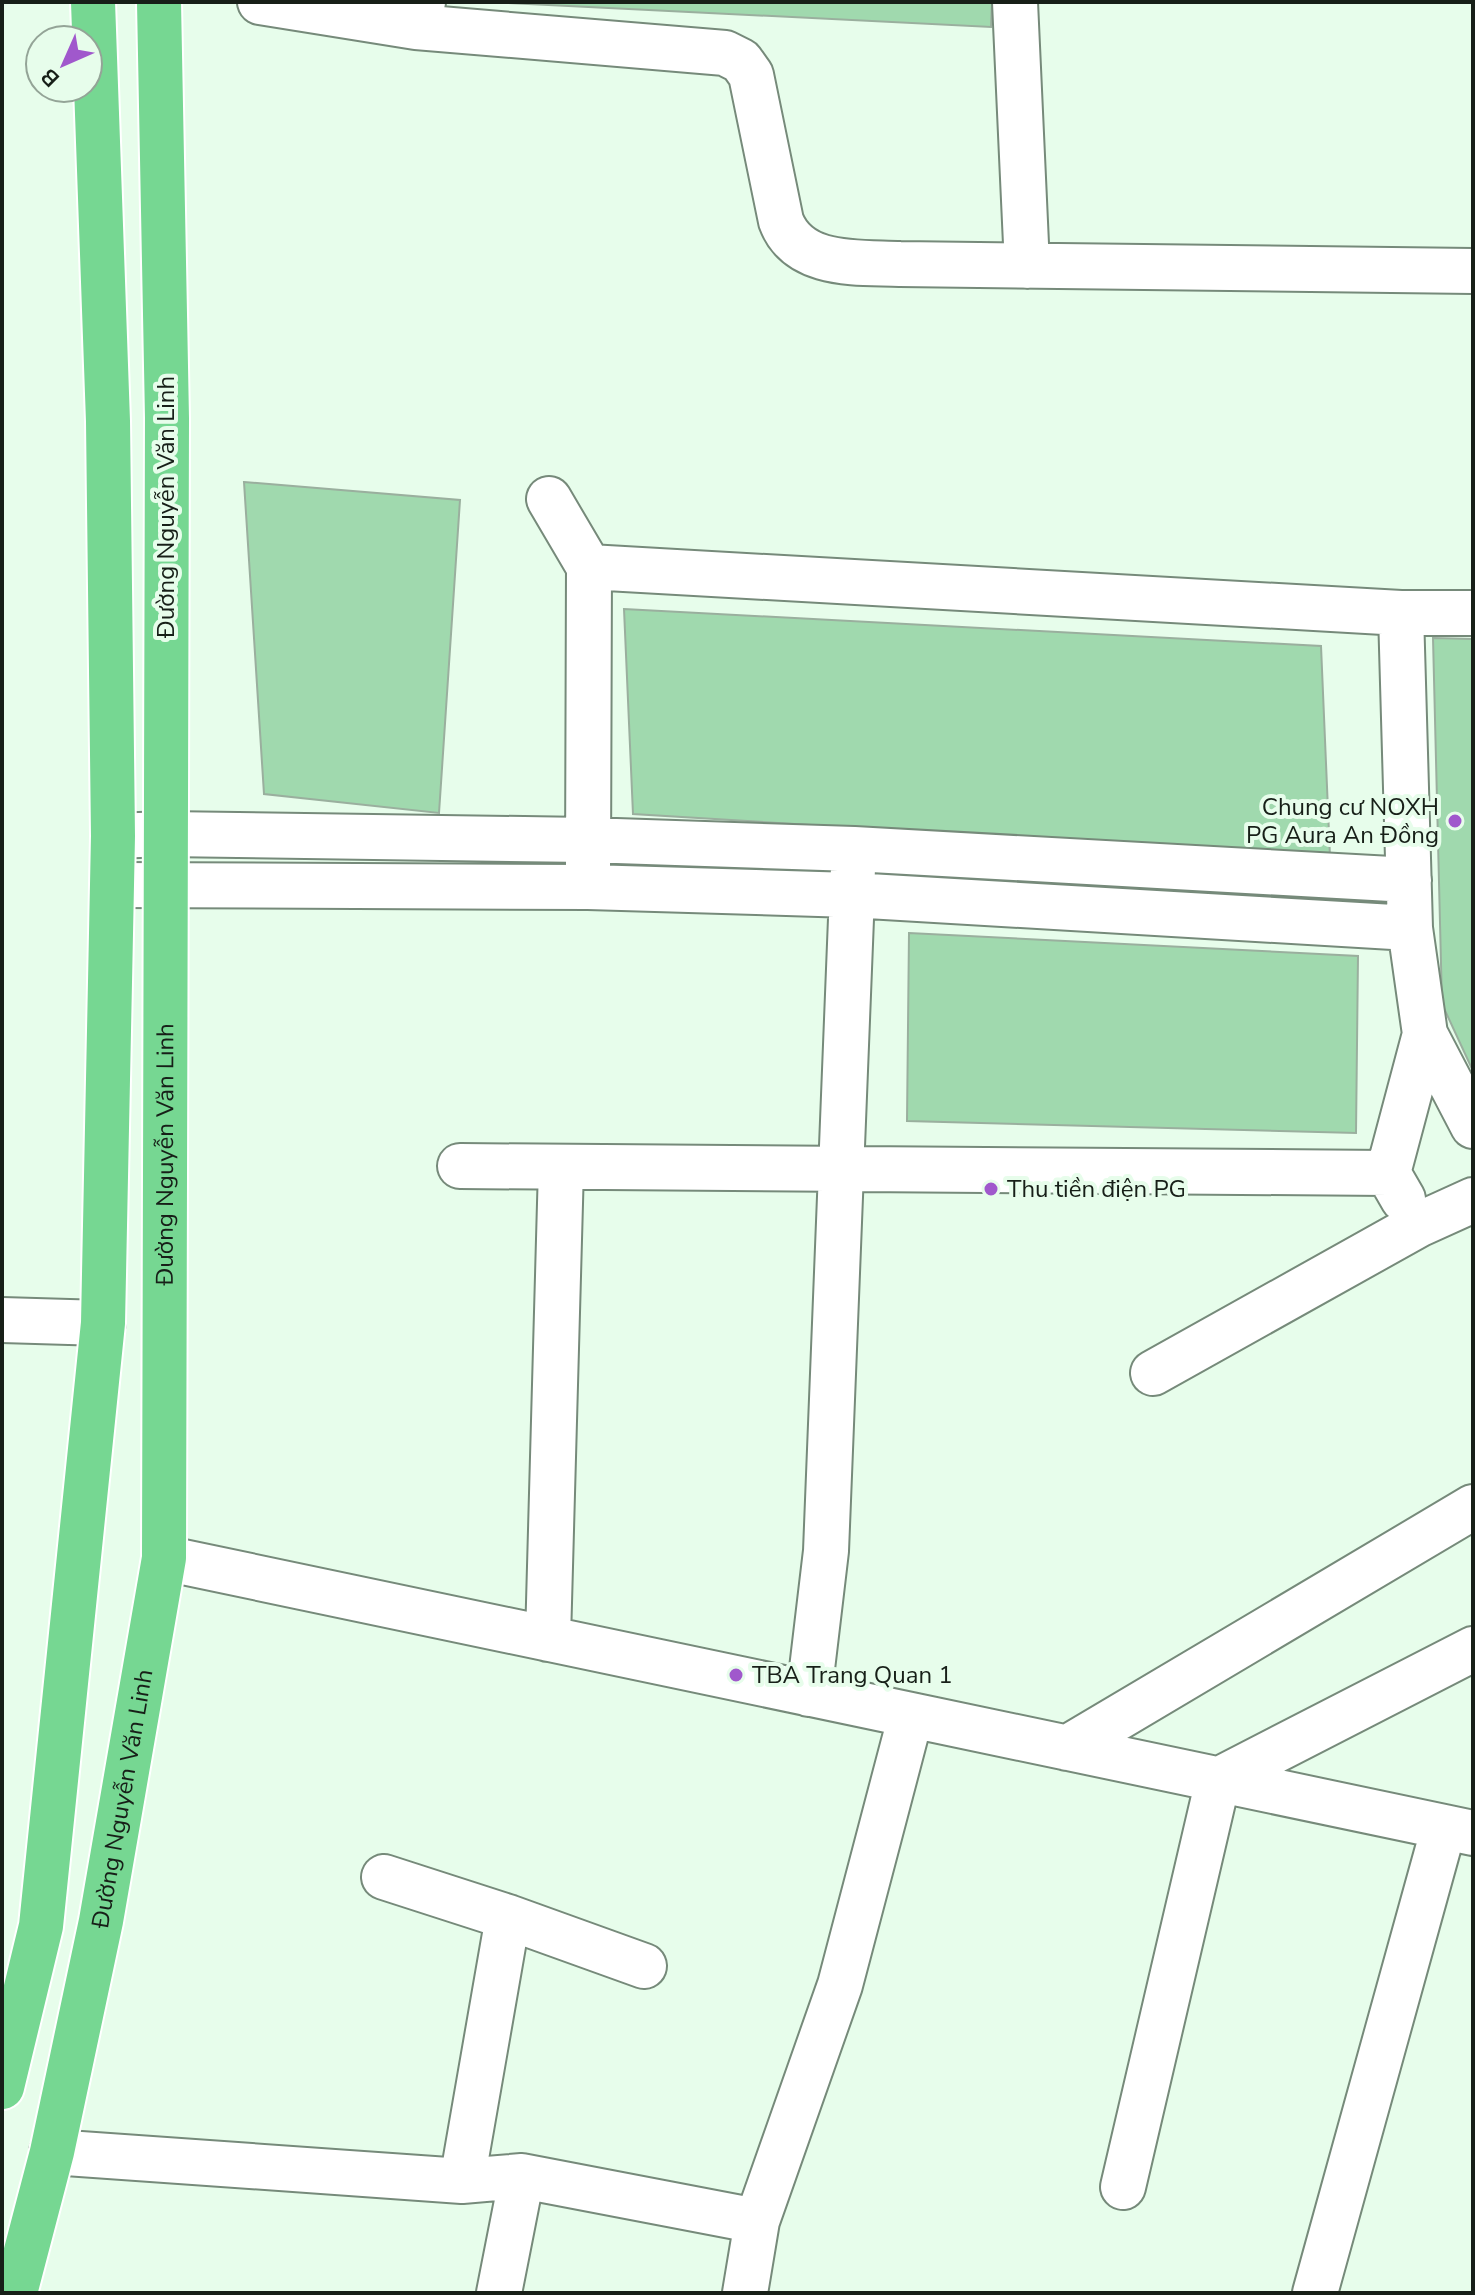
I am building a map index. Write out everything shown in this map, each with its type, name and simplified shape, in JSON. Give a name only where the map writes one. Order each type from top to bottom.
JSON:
[{"type":"highway","points":[[2,2087],[41,1926],[103,1323],[113,836],[108,421],[93,2]]},
{"type":"highway","name":"Đường Nguyễn Văn Linh","points":[[15,2293],[52,2152],[101,1921],[164,1558],[167,418],[159,2]]},
{"type":"street","points":[[260,2],[419,14],[725,53],[741,61],[751,75],[786,234],[803,250],[841,261],[1473,271]]},
{"type":"street","points":[[1015,2],[1027,266]]},
{"type":"street","points":[[549,499],[589,567],[588,887]]},
{"type":"street","points":[[589,567],[1401,613],[1473,613]]},
{"type":"street","points":[[1401,613],[1410,928],[1425,1034],[1473,1126]]},
{"type":"street","points":[[113,836],[166,834],[587,840],[854,849],[1409,880]]},
{"type":"street","points":[[809,1694],[826,1551],[854,849]]},
{"type":"street","points":[[113,885],[588,887],[851,895],[1410,928]]},
{"type":"street","points":[[1418,1225],[1388,1173],[1425,1034]]},
{"type":"street","points":[[460,1166],[1388,1173]]},
{"type":"street","points":[[548,1639],[561,1167]]},
{"type":"street","points":[[1153,1373],[1418,1225],[1473,1200]]},
{"type":"street","points":[[2,1320],[103,1323]]},
{"type":"street","points":[[1067,1748],[1473,1507]]},
{"type":"street","points":[[164,1558],[1458,1830],[1315,2293]]},
{"type":"street","points":[[1123,2187],[1218,1780],[1473,1649]]},
{"type":"street","points":[[745,2293],[757,2221],[840,1985],[911,1715]]},
{"type":"street","points":[[384,1877],[644,1966]]},
{"type":"street","points":[[462,2181],[508,1917]]},
{"type":"street","points":[[52,2152],[462,2181],[522,2176],[757,2221]]},
{"type":"street","points":[[499,2293],[522,2176]]},
{"type":"building","points":[[488,2],[992,2],[991,27]]},
{"type":"building","points":[[244,482],[460,500],[439,813],[264,794]]},
{"type":"building","points":[[624,609],[1321,646],[1330,857],[633,814]]},
{"type":"building","name":"Chung cư NOXH PG Aura An Đồng","points":[[1433,638],[1473,639],[1473,1071],[1442,1004]]},
{"type":"building","points":[[909,933],[1358,956],[1356,1133],[907,1121]]},
{"type":"place","name":"Chung cư NOXH PG Aura An Đồng","points":[[1455,821]]},
{"type":"place","name":"Thu tiền điện PG","points":[[991,1189]]},
{"type":"place","name":"TBA Trang Quan 1","points":[[736,1675]]}]
